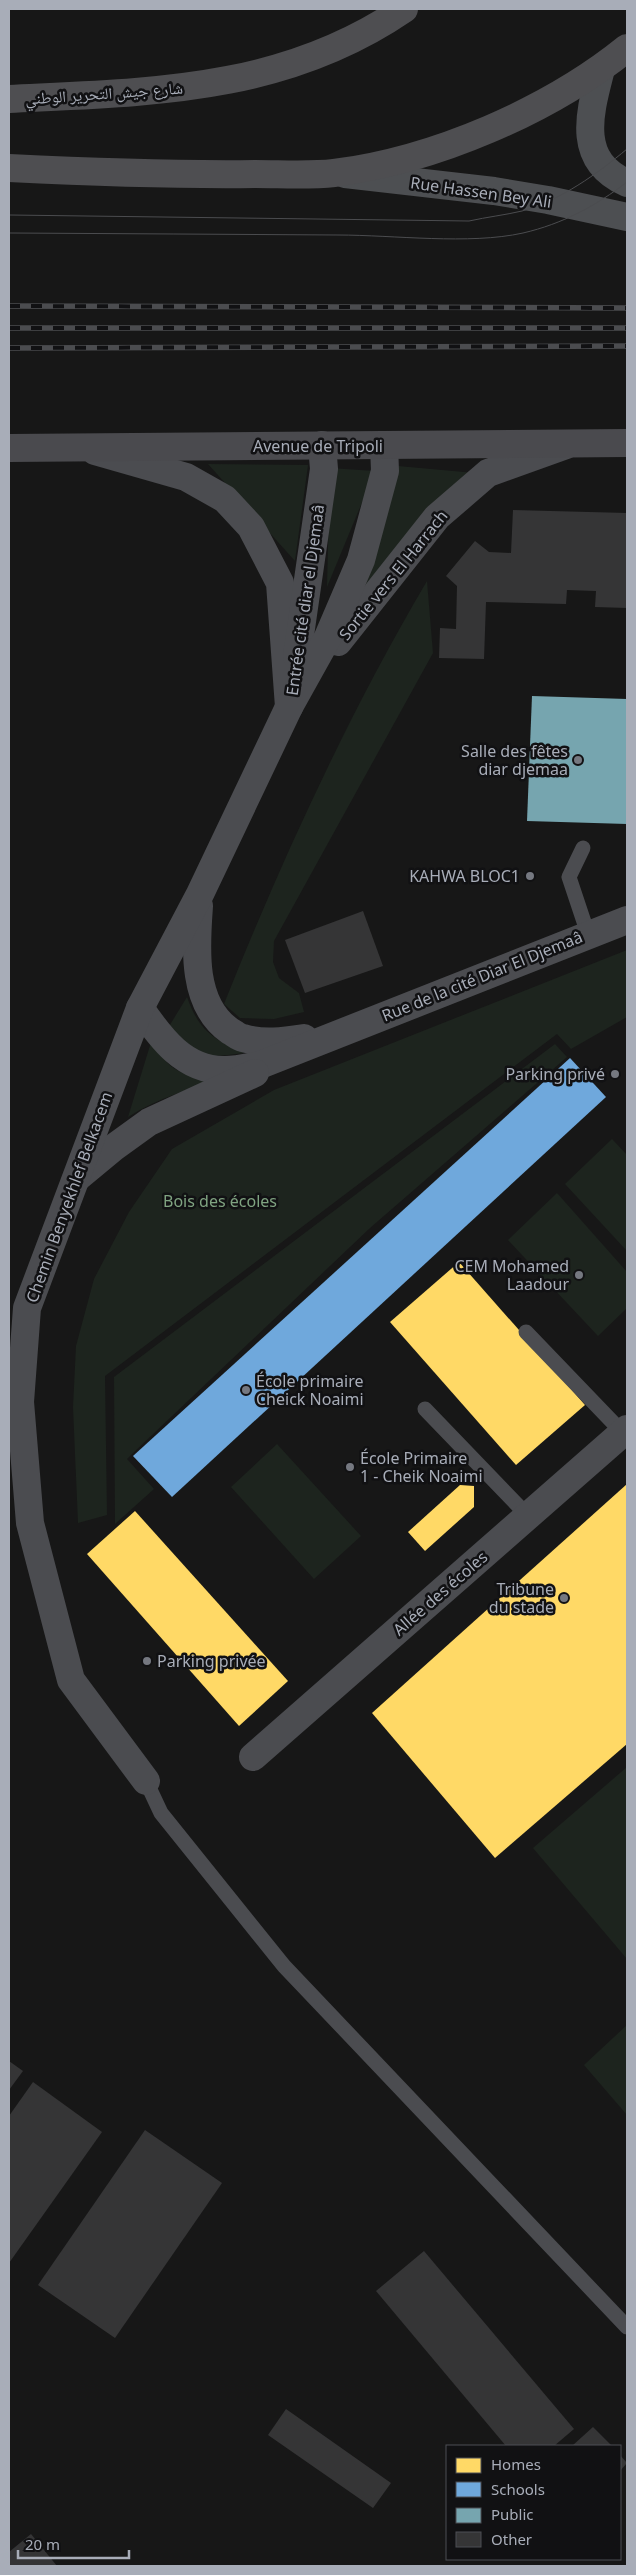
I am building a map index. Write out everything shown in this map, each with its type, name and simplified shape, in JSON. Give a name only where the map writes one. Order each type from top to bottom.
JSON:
[{"type":"highway","name":"شارع جيش التحرير الوطني","points":[[9,99],[153,92],[210,84],[270,71],[343,46],[404,9]]},
{"type":"highway","points":[[9,168],[146,174],[334,173],[410,156],[474,135],[544,103],[601,69],[627,48]]},
{"type":"main road","points":[[601,69],[589,120],[592,144],[604,168],[613,176],[627,182]]},
{"type":"main road","name":"Rue Hassen Bey Ali","points":[[334,173],[503,193],[627,217]]},
{"type":"main road","name":"Avenue de Tripoli","points":[[9,448],[627,443]]},
{"type":"street","name":"Sortie vers El Harrach","points":[[289,707],[363,607],[437,517],[488,473],[570,444]]},
{"type":"street","name":"Entrée cité diar el Djemaâ","points":[[289,707],[324,470],[322,445]]},
{"type":"street","points":[[289,707],[328,637],[361,560],[385,472],[384,445]]},
{"type":"street","name":"Entrée cité diar el Djemaâ","points":[[84,448],[186,477],[225,499],[252,527],[280,583],[289,707]]},
{"type":"street","name":"Rue de la cité Diar El Djemaâ","points":[[289,707],[200,894],[140,1008],[159,1036],[176,1053],[198,1065],[224,1071],[260,1065],[627,920]]},
{"type":"street","name":"Rue de la cité Diar El Djemaâ","points":[[200,894],[196,947],[203,996],[220,1024],[241,1038],[275,1042],[338,1034]]},
{"type":"street","name":"Chemin Benyekhlef Belkacem","points":[[140,1008],[27,1308],[20,1402],[30,1523],[72,1680],[146,1781]]},
{"type":"street","points":[[76,1180],[112,1148],[149,1122],[209,1096],[338,1034]]},
{"type":"street","name":"Allée des écoles","points":[[253,1757],[625,1431]]},
{"type":"lane","points":[[583,848],[569,877],[588,934]]},
{"type":"lane","points":[[526,1332],[625,1431]]},
{"type":"lane","points":[[425,1409],[528,1516]]},
{"type":"lane","points":[[146,1781],[161,1813],[284,1966],[627,2327]]},
{"type":"green space","points":[[208,464],[308,465],[295,561]]},
{"type":"green space","points":[[398,466],[475,473],[364,587]]},
{"type":"green space","points":[[330,468],[375,471],[327,587]]},
{"type":"green space","points":[[427,581],[433,653],[274,941],[273,962],[279,978],[299,993],[304,1012],[274,1019],[240,1018],[224,1004],[269,896],[318,788],[370,683]]},
{"type":"green space","name":"Bois des écoles","points":[[627,950],[627,1017],[571,1049],[557,1034],[105,1376],[107,1515],[78,1523],[73,1407],[76,1346],[94,1279],[129,1212],[172,1149],[274,1090]]},
{"type":"green space","points":[[187,997],[197,1018],[208,1032],[224,1043],[245,1053],[220,1056],[202,1054],[187,1046],[178,1038],[168,1028]]},
{"type":"green space","points":[[152,1039],[158,1051],[172,1067],[188,1074],[222,1079],[162,1099],[128,1117]]},
{"type":"green space","points":[[555,1044],[567,1057],[370,1228],[127,1459],[154,1489],[115,1524],[114,1377]]},
{"type":"green space","points":[[612,1139],[627,1155],[627,1251],[565,1184]]},
{"type":"green space","points":[[557,1193],[627,1272],[627,1308],[598,1336],[508,1240]]},
{"type":"green space","points":[[277,1444],[361,1536],[314,1579],[231,1487]]},
{"type":"green space","points":[[627,1767],[627,1959],[533,1848]]},
{"type":"green space","points":[[627,2025],[627,2115],[584,2065]]},
{"type":"building: Homes","points":[[459,1262],[585,1405],[516,1465],[390,1322]]},
{"type":"building: Homes","name":"Tribune du stade","points":[[627,1484],[627,1744],[495,1858],[372,1713]]},
{"type":"building: Homes","points":[[460,1485],[474,1486],[474,1507],[425,1551],[408,1532]]},
{"type":"building: Homes","points":[[135,1511],[288,1681],[239,1726],[87,1554]]},
{"type":"building: Schools","points":[[570,1058],[606,1097],[172,1497],[133,1456]]},
{"type":"building: Public","name":"Salle des fêtes diar djemaa","points":[[532,696],[627,699],[627,824],[527,821]]},
{"type":"building: Other","points":[[513,510],[627,513],[627,608],[595,607],[596,591],[567,590],[566,604],[486,602],[484,659],[439,658],[440,628],[456,629],[457,586],[446,576],[475,541],[489,552],[511,553]]},
{"type":"building: Other","points":[[363,911],[383,966],[305,993],[285,940]]},
{"type":"building: Other","points":[[9,2061],[23,2071],[9,2090]]},
{"type":"building: Other","points":[[33,2082],[102,2132],[9,2263],[9,2116]]},
{"type":"building: Other","points":[[145,2130],[222,2183],[115,2338],[38,2285]]},
{"type":"building: Other","points":[[424,2251],[574,2429],[555,2445],[505,2445],[376,2291]]},
{"type":"building: Other","points":[[286,2409],[391,2483],[373,2508],[268,2435]]},
{"type":"building: Other","points":[[593,2427],[611,2445],[573,2445]]},
{"type":"building: Other","points":[[621,2456],[627,2463],[621,2470]]},
{"type":"building: Other","points":[[31,2534],[57,2566],[9,2566],[9,2552]]},
{"type":"tram line","points":[[9,215],[469,221],[522,211],[551,200],[591,177],[627,149]]},
{"type":"tram line","points":[[9,233],[360,235],[456,239],[502,237],[523,233],[565,219],[603,199],[627,182]]},
{"type":"railway","points":[[9,306],[627,308]]},
{"type":"railway","points":[[9,328],[627,328]]},
{"type":"railway","points":[[9,348],[627,346]]},
{"type":"place","name":"Salle des fêtes diar djemaa","points":[[578,760]]},
{"type":"place","name":"KAHWA BLOC1","points":[[530,876]]},
{"type":"place","name":"Parking privé","points":[[615,1074]]},
{"type":"place","name":"CEM Mohamed Laadour","points":[[579,1275]]},
{"type":"place","name":"École primaire Cheick Noaimi","points":[[246,1390]]},
{"type":"place","name":"École Primaire 1 - Cheik Noaimi","points":[[350,1467]]},
{"type":"place","name":"Tribune du stade","points":[[564,1598]]},
{"type":"place","name":"Parking privée","points":[[147,1661]]}]
